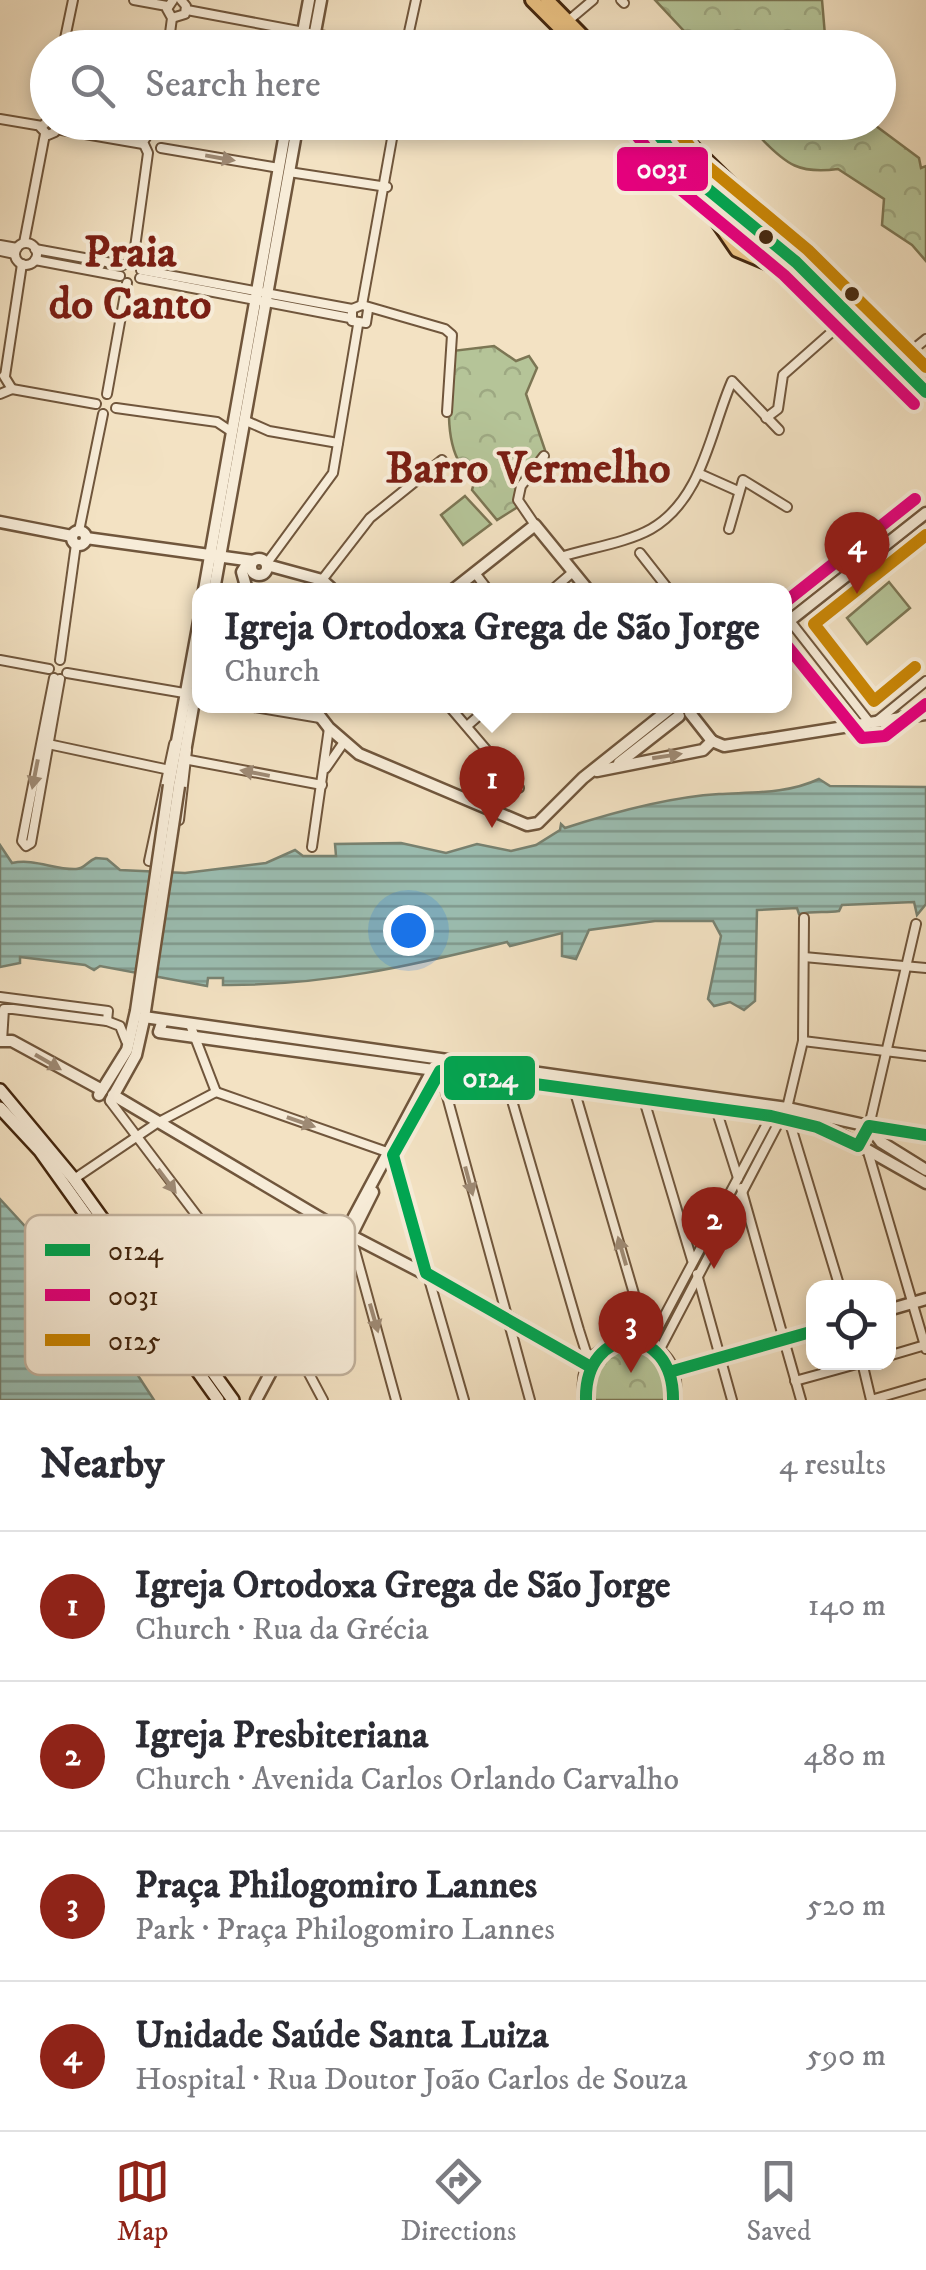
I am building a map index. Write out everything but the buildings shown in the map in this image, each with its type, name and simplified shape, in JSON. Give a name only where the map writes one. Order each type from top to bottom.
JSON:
[{"type":"main road","points":[[532,0],[562,30]]},
{"type":"main road","points":[[547,0],[576,30]]},
{"type":"main road","points":[[656,140],[667,172],[708,209],[737,250],[810,275]]},
{"type":"main road","points":[[685,140],[797,256],[926,377]]},
{"type":"main road","points":[[663,154],[678,146],[718,173]]},
{"type":"main road","points":[[663,154],[797,256],[810,275],[926,392]]},
{"type":"main road","points":[[780,267],[797,256]]},
{"type":"main road","points":[[0,1092],[100,1215]]},
{"type":"main road","points":[[0,1108],[40,1152],[85,1215]]},
{"type":"main road","points":[[200,1375],[218,1400]]},
{"type":"main road","points":[[214,1375],[232,1400]]},
{"type":"street","points":[[67,30],[73,0]]},
{"type":"street","points":[[134,0],[174,2],[187,10],[275,30]]},
{"type":"street","points":[[309,0],[310,30]]},
{"type":"street","points":[[312,30],[321,0]]},
{"type":"street","points":[[408,30],[416,0]]},
{"type":"street","points":[[568,22],[594,0]]},
{"type":"street","points":[[170,30],[174,2]]},
{"type":"street","points":[[172,18],[182,18],[187,10]]},
{"type":"street","points":[[0,118],[30,123]]},
{"type":"street","points":[[12,389],[2,376],[22,264],[19,248],[42,140]]},
{"type":"street","points":[[113,140],[387,187]]},
{"type":"street","points":[[96,404],[107,394],[148,140]]},
{"type":"street","points":[[160,140],[161,148]]},
{"type":"street","points":[[206,583],[215,557],[262,296],[286,140]]},
{"type":"street","points":[[284,170],[293,140]]},
{"type":"street","points":[[252,583],[333,473],[394,140]]},
{"type":"street","points":[[0,248],[35,248],[128,264],[140,274],[445,328],[452,335],[447,412]]},
{"type":"street","points":[[35,248],[35,260]]},
{"type":"street","points":[[22,264],[35,260],[123,280],[140,274]]},
{"type":"street","points":[[766,418],[778,409],[783,375],[851,315]]},
{"type":"street","points":[[905,356],[926,339]]},
{"type":"street","points":[[561,557],[649,530],[673,512],[700,474],[712,426],[732,381],[779,430]]},
{"type":"street","points":[[0,395],[12,389],[96,404],[103,414],[78,537],[60,676],[31,843],[26,846],[22,841],[60,676]]},
{"type":"street","points":[[107,394],[115,398],[116,408]]},
{"type":"street","points":[[103,414],[116,408],[217,422],[240,418],[268,430],[338,443]]},
{"type":"street","points":[[214,583],[232,432],[240,418]]},
{"type":"street","points":[[217,422],[232,432]]},
{"type":"street","points":[[544,456],[521,486],[518,500],[583,583]]},
{"type":"street","points":[[322,580],[370,518],[442,460]]},
{"type":"street","points":[[700,474],[738,491]]},
{"type":"street","points":[[729,529],[743,480],[787,507]]},
{"type":"street","points":[[792,619],[926,513]]},
{"type":"street","points":[[463,583],[531,520]]},
{"type":"street","points":[[0,522],[262,565],[325,583]]},
{"type":"street","points":[[601,544],[611,552]]},
{"type":"street","points":[[640,553],[664,583]]},
{"type":"street","points":[[252,583],[262,565]]},
{"type":"street","points":[[561,583],[574,572]]},
{"type":"street","points":[[475,574],[482,583]]},
{"type":"street","points":[[792,629],[873,721]]},
{"type":"street","points":[[0,660],[49,669],[60,676],[192,694]]},
{"type":"street","points":[[49,669],[60,660]]},
{"type":"street","points":[[873,721],[926,681]]},
{"type":"street","points":[[104,1094],[136,1055],[174,786],[192,698]]},
{"type":"street","points":[[293,713],[318,717],[359,754],[520,825],[538,823],[583,778],[675,713]]},
{"type":"street","points":[[455,713],[520,788]]},
{"type":"street","points":[[466,726],[482,713]]},
{"type":"street","points":[[618,763],[676,713]]},
{"type":"street","points":[[685,713],[712,741],[724,746],[926,714]]},
{"type":"street","points":[[312,847],[326,768],[318,717]]},
{"type":"street","points":[[583,778],[618,763],[703,750],[712,741]]},
{"type":"street","points":[[181,742],[189,760],[171,865],[148,861],[166,769],[181,742]]},
{"type":"street","points":[[326,768],[344,742]]},
{"type":"street","points":[[48,744],[166,769]]},
{"type":"street","points":[[189,760],[322,786]]},
{"type":"street","points":[[654,1348],[782,1115],[803,1041],[804,918]]},
{"type":"street","points":[[896,1354],[926,1347],[863,1149],[916,924]]},
{"type":"street","points":[[804,957],[926,968]]},
{"type":"street","points":[[108,1021],[108,1011],[103,1008],[2,998],[1,1041],[12,1041],[315,1215]]},
{"type":"street","points":[[4,1009],[108,1021],[123,1030],[128,1050]]},
{"type":"street","points":[[142,1013],[162,1023],[158,1032],[193,1032],[782,1115],[843,1136],[926,1183]]},
{"type":"street","points":[[104,1094],[128,1050],[142,1013]]},
{"type":"street","points":[[193,1032],[216,1092]]},
{"type":"street","points":[[803,1041],[926,1056]]},
{"type":"street","points":[[438,1066],[506,1080],[578,1086]]},
{"type":"street","points":[[438,1066],[438,1086],[530,1400]]},
{"type":"street","points":[[355,1220],[438,1066]]},
{"type":"street","points":[[506,1080],[588,1359],[585,1400]]},
{"type":"street","points":[[355,1221],[390,1153],[438,1086]]},
{"type":"street","points":[[578,1086],[654,1348],[673,1371],[673,1400]]},
{"type":"street","points":[[74,1178],[154,1125],[216,1092],[390,1153]]},
{"type":"street","points":[[624,1092],[644,1100],[850,1122],[926,1135]]},
{"type":"street","points":[[104,1094],[194,1215]]},
{"type":"street","points":[[644,1100],[692,1260]]},
{"type":"street","points":[[716,1109],[738,1178]]},
{"type":"street","points":[[654,1348],[692,1260],[738,1178],[782,1115]]},
{"type":"street","points":[[782,1115],[837,1280]]},
{"type":"street","points":[[843,1136],[843,1128],[850,1122]]},
{"type":"street","points":[[869,1126],[881,1142],[926,1170]]},
{"type":"street","points":[[390,1153],[464,1400]]},
{"type":"street","points":[[385,1169],[398,1176]]},
{"type":"street","points":[[741,1188],[801,1400]]},
{"type":"street","points":[[355,1234],[588,1359]]},
{"type":"street","points":[[355,1249],[396,1400]]},
{"type":"street","points":[[696,1274],[732,1400]]},
{"type":"street","points":[[896,1308],[926,1300]]},
{"type":"street","points":[[673,1371],[806,1333]]},
{"type":"street","points":[[588,1359],[614,1344],[654,1348]]},
{"type":"street","points":[[796,1381],[837,1370]]},
{"type":"street","points":[[865,1370],[871,1400],[926,1384]]},
{"type":"street","points":[[256,1400],[271,1375]]},
{"type":"street","points":[[310,1375],[323,1400]]},
{"type":"green space","points":[[655,0],[822,0],[825,30],[683,30]]},
{"type":"green space","points":[[763,140],[895,140],[919,158],[921,168],[926,166],[926,261],[912,245],[882,225],[884,199],[838,169],[804,169],[777,154]]},
{"type":"green space","points":[[494,346],[516,361],[529,356],[537,368],[526,394],[545,450],[520,493],[521,505],[497,520],[472,490],[476,476],[471,467],[463,468],[456,456],[449,411],[452,351]]},
{"type":"green space","points":[[465,496],[491,524],[463,545],[441,515]]},
{"type":"green space","points":[[889,582],[910,608],[867,644],[847,618]]},
{"type":"green space","points":[[628,1346],[648,1352],[662,1363],[668,1379],[666,1400],[595,1400],[593,1381],[598,1365],[610,1353]]},
{"type":"water","points":[[819,779],[830,786],[926,787],[926,904],[917,915],[914,902],[842,905],[839,911],[799,914],[797,908],[757,910],[755,1001],[744,1010],[730,1002],[714,1006],[708,999],[721,936],[713,921],[655,921],[589,930],[576,959],[562,956],[562,933],[366,973],[296,982],[223,985],[223,978],[208,978],[207,986],[100,966],[94,970],[85,965],[20,957],[20,963],[0,967],[0,845],[12,863],[76,869],[96,858],[107,859],[120,870],[185,873],[266,863],[295,850],[303,856],[336,856],[335,844],[401,843],[446,853],[477,844],[511,851],[536,845],[560,830],[561,824],[565,828],[680,798],[782,790]]},
{"type":"water","points":[[0,1199],[25,1226],[25,1375],[138,1375],[154,1400],[0,1400]]},
{"type":"transit line","name":"0031","points":[[640,140],[674,184],[784,275],[914,404]]},
{"type":"transit line","name":"0124","points":[[663,140],[687,172],[796,262],[926,392]]},
{"type":"transit line","name":"0125","points":[[685,140],[700,160],[808,250],[926,367]]},
{"type":"transit line","name":"0031","points":[[792,597],[915,499]]},
{"type":"transit line","name":"0125","points":[[915,667],[874,701],[814,624],[926,535]]},
{"type":"transit line","name":"0031","points":[[792,652],[862,738],[885,736],[926,704]]},
{"type":"transit line","name":"0124","points":[[589,1366],[426,1273],[393,1155],[440,1071],[771,1116],[817,1127],[858,1146],[869,1126],[926,1135]]},
{"type":"transit line","name":"0124","points":[[673,1371],[806,1333]]},
{"type":"transit line","name":"0124","points":[[586,1400],[589,1375],[599,1356],[613,1345],[629,1342],[645,1345],[660,1356],[669,1374],[673,1400]]},
{"type":"place","name":"Unidade Saúde Santa Luiza","points":[[857,594]]},
{"type":"place","name":"Igreja Ortodoxa Grega de São Jorge","points":[[492,828]]},
{"type":"place","name":"Igreja Presbiteriana","points":[[714,1269]]},
{"type":"place","name":"Praça Philogomiro Lannes","points":[[631,1373]]},
{"type":"district","name":"Praia do Canto","points":[[130,276]]},
{"type":"district","name":"Barro Vermelho","points":[[528,466]]}]
